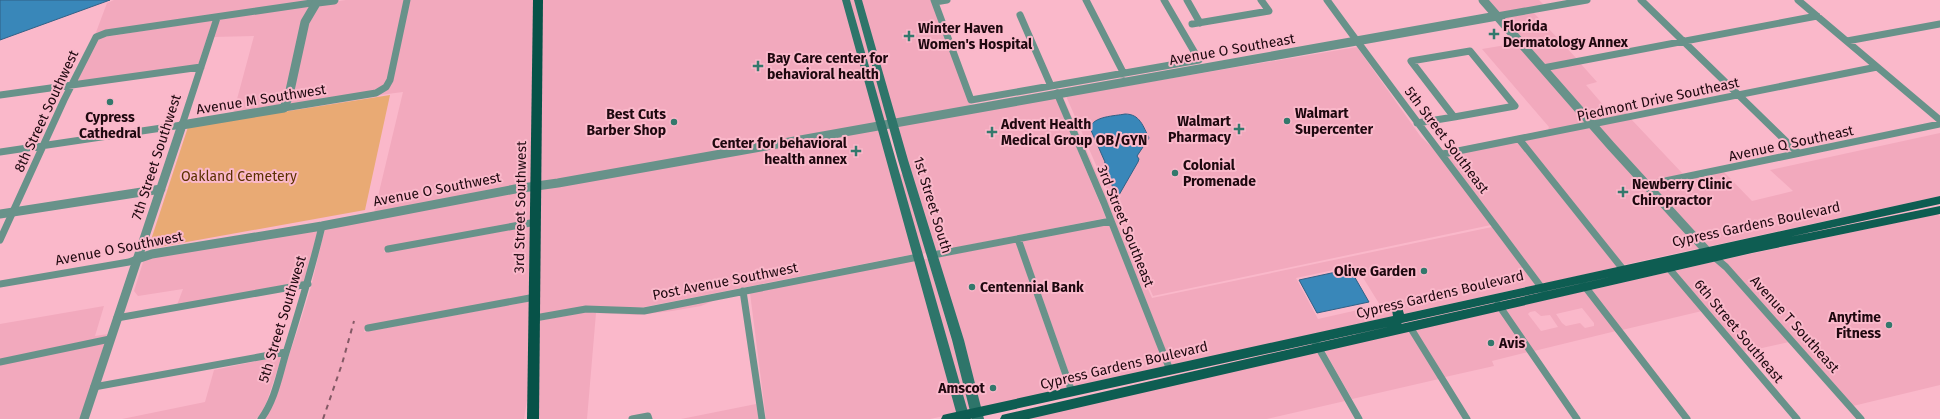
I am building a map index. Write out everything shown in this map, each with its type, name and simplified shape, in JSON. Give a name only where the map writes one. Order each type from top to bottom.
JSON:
[{"type":"highway","name":"3rd Street Southwest","points":[[531,417],[535,318],[538,0]]},
{"type":"main road","name":"1st Street South","points":[[846,0],[964,417]]},
{"type":"main road","name":"1st Street South","points":[[858,0],[893,124],[958,340],[977,416]]},
{"type":"main road","points":[[889,154],[900,171],[908,174]]},
{"type":"main road","name":"Cypress Gardens Boulevard","points":[[1006,419],[1080,402],[1121,387],[1123,390],[1160,376],[1170,370],[1316,343],[1367,337],[1548,296],[1623,269],[1940,200]]},
{"type":"main road","name":"Cypress Gardens Boulevard","points":[[947,419],[977,416],[1072,392],[1121,387],[1316,343],[1399,319],[1541,287],[1630,278],[1767,246],[1939,211]]},
{"type":"main road","points":[[1835,232],[1834,229],[1854,218]]},
{"type":"main road","points":[[1767,246],[1780,240],[1811,232],[1816,228],[1816,226]]},
{"type":"main road","points":[[1367,337],[1396,324],[1399,319],[1399,310],[1396,304]]},
{"type":"main road","points":[[1410,327],[1441,309]]},
{"type":"street","points":[[217,18],[318,1],[334,0]]},
{"type":"street","name":"Avenue M Southwest","points":[[0,152],[182,125],[371,94],[383,89],[390,80],[407,0]]},
{"type":"street","points":[[947,0],[934,1],[971,100],[1054,90],[1124,74],[1199,60],[1164,0]]},
{"type":"street","points":[[1086,0],[1124,74]]},
{"type":"street","points":[[1187,0],[1200,22]]},
{"type":"street","points":[[1192,24],[1269,11],[1261,0]]},
{"type":"street","name":"5th Street Southeast","points":[[1327,0],[1417,124],[1443,154],[1548,296]]},
{"type":"street","points":[[1483,0],[1646,185],[1706,250]]},
{"type":"street","name":"Avenue O Southeast","points":[[881,126],[1054,90],[1357,41],[1588,0]]},
{"type":"street","points":[[1641,0],[1798,153]]},
{"type":"street","points":[[1798,0],[1940,120]]},
{"type":"street","points":[[284,108],[289,95],[305,22],[318,1]]},
{"type":"street","name":"3rd Street Southeast","points":[[1020,15],[1111,221],[1170,370]]},
{"type":"street","points":[[1542,68],[1817,16]]},
{"type":"street","name":"8th Street Southwest","points":[[0,240],[42,145],[96,37],[106,33],[217,18]]},
{"type":"street","name":"7th Street Southwest","points":[[84,419],[217,18]]},
{"type":"street","points":[[1847,42],[1940,24]]},
{"type":"street","points":[[1417,124],[1515,106],[1470,51],[1411,61],[1454,117]]},
{"type":"street","points":[[0,95],[201,67]]},
{"type":"street","name":"Piedmont Drive Southeast","points":[[1443,154],[1877,67]]},
{"type":"street","name":"Avenue Q Southeast","points":[[1646,185],[1940,124]]},
{"type":"street","name":"Avenue O Southwest","points":[[0,284],[129,262],[152,254],[322,226],[536,186],[881,126]]},
{"type":"street","points":[[1519,139],[1630,278]]},
{"type":"street","points":[[0,214],[161,188]]},
{"type":"street","points":[[1928,202],[1939,211]]},
{"type":"street","points":[[932,255],[1111,221]]},
{"type":"street","points":[[388,249],[536,222]]},
{"type":"street","name":"5th Street Southwest","points":[[261,419],[270,401],[308,284],[322,226]]},
{"type":"street","points":[[1018,239],[1072,392]]},
{"type":"street","name":"Avenue T Southeast","points":[[1706,250],[1726,267],[1861,419]]},
{"type":"street","name":"Post Avenue Southwest","points":[[535,318],[586,309],[644,311],[918,257]]},
{"type":"street","name":"6th Street Southeast","points":[[1662,260],[1797,419]]},
{"type":"street","points":[[1582,283],[1687,419]]},
{"type":"street","points":[[117,318],[308,284]]},
{"type":"street","points":[[743,291],[762,419]]},
{"type":"street","points":[[368,328],[535,297]]},
{"type":"street","points":[[1494,298],[1577,419]]},
{"type":"street","points":[[1410,327],[1467,419]]},
{"type":"street","points":[[0,362],[110,339]]},
{"type":"street","points":[[1316,343],[1359,419]]},
{"type":"street","points":[[94,387],[286,352]]},
{"type":"street","points":[[632,419],[648,416],[649,419]]},
{"type":"shaded area","points":[[114,0],[315,0],[95,35],[107,3]]},
{"type":"shaded area","points":[[346,0],[405,0],[386,83],[380,89],[288,106],[308,22],[319,4]]},
{"type":"shaded area","points":[[410,0],[536,0],[533,184],[374,213],[403,92],[372,96],[383,92]]},
{"type":"shaded area","points":[[541,0],[844,0],[877,124],[540,183]]},
{"type":"shaded area","points":[[849,0],[855,0],[890,122],[883,123]]},
{"type":"shaded area","points":[[860,0],[931,0],[971,106],[895,121]]},
{"type":"shaded area","points":[[1486,0],[1539,0],[1544,5],[1498,14]]},
{"type":"shaded area","points":[[313,5],[282,107],[233,114],[254,36],[213,37],[219,19]]},
{"type":"shaded area","points":[[1533,12],[1577,59],[1543,65],[1501,17]]},
{"type":"shaded area","points":[[213,20],[198,65],[76,83],[98,38]]},
{"type":"shaded area","points":[[1518,43],[1588,123],[1443,151],[1441,149],[1447,150],[1548,130],[1549,127],[1482,49]]},
{"type":"shaded area","points":[[1357,47],[1421,137],[1436,151],[1491,225],[1153,296],[1066,96]]},
{"type":"shaded area","points":[[1580,63],[1597,82],[1586,85],[1605,107],[1620,105],[1627,114],[1592,121],[1547,69]]},
{"type":"shaded area","points":[[1060,95],[1063,97],[1152,298],[1492,227],[1536,285],[1403,314],[1397,301],[1391,302],[1395,310],[1395,316],[1172,366],[1107,202]],"holes":[[[1348,267],[1353,269],[1357,268],[1380,305],[1318,319],[1296,278]]]},
{"type":"shaded area","points":[[1055,96],[1106,218],[933,252],[896,125]]},
{"type":"shaded area","points":[[1631,119],[1683,174],[1647,182],[1596,126]]},
{"type":"shaded area","points":[[1592,127],[1700,248],[1623,265],[1523,141]]},
{"type":"shaded area","points":[[879,129],[914,254],[644,307],[539,315],[539,188]]},
{"type":"shaded area","points":[[1940,133],[1940,196],[1706,247],[1651,187],[1724,172],[1752,201],[1793,191],[1770,170]]},
{"type":"shaded area","points":[[1518,142],[1617,267],[1542,284],[1447,156]]},
{"type":"shaded area","points":[[899,173],[905,176],[927,253],[921,254]]},
{"type":"shaded area","points":[[533,189],[533,220],[385,247],[384,252],[533,226],[532,295],[366,326],[364,332],[532,301],[530,382],[524,419],[265,419],[274,400],[298,329],[311,287],[325,228]]},
{"type":"shaded area","points":[[1937,214],[1940,216],[1940,385],[1853,406],[1722,260]]},
{"type":"shaded area","points":[[1109,224],[1166,367],[1074,387],[1022,241]]},
{"type":"shaded area","points":[[318,229],[305,282],[177,305],[183,289],[138,296],[134,291],[144,259]]},
{"type":"shaded area","points":[[1016,242],[1067,389],[979,408],[935,258]]},
{"type":"shaded area","points":[[922,259],[928,259],[972,410],[966,411]]},
{"type":"shaded area","points":[[916,260],[959,413],[930,419],[766,419],[750,293]]},
{"type":"shaded area","points":[[1716,261],[1789,342],[1744,352],[1675,271]]},
{"type":"shaded area","points":[[1669,272],[1702,311],[1622,330],[1591,290]]},
{"type":"shaded area","points":[[1585,291],[1616,331],[1534,351],[1505,309]],"holes":[[[1582,308],[1594,323],[1594,326],[1585,328],[1580,323],[1566,326],[1556,314]],[[1535,311],[1541,316],[1550,315],[1558,327],[1541,331],[1528,314]]]},
{"type":"shaded area","points":[[717,299],[701,306],[672,311],[637,315],[596,313],[587,419],[537,419],[538,321],[586,312],[638,314]]},
{"type":"shaded area","points":[[104,306],[95,336],[108,334],[107,337],[0,359],[0,324]]},
{"type":"shaded area","points":[[1499,310],[1528,352],[1492,361],[1494,366],[1445,377],[1415,330]]},
{"type":"shaded area","points":[[1409,331],[1439,379],[1352,399],[1324,350]]},
{"type":"shaded area","points":[[105,343],[80,419],[0,419],[0,365]]},
{"type":"shaded area","points":[[1317,352],[1345,401],[1267,419],[1023,419]]},
{"type":"shaded area","points":[[282,356],[267,401],[261,414],[256,419],[122,419],[205,402],[214,370]]},
{"type":"shaded area","points":[[756,404],[759,419],[681,419]]},
{"type":"green space","name":"Oakland Cemetery","points":[[390,95],[365,210],[148,249],[188,127]]},
{"type":"water","points":[[0,0],[110,0],[0,40]]},
{"type":"water","points":[[1125,114],[1138,118],[1149,138],[1137,156],[1139,159],[1138,162],[1119,195],[1115,193],[1104,165],[1105,162],[1090,128],[1095,121],[1100,119]]},
{"type":"water","points":[[1350,269],[1369,302],[1317,313],[1299,280]]},
{"type":"railway","points":[[323,419],[342,364],[354,321]]},
{"type":"place","name":"Florida Dermatology Annex","points":[[1494,34]]},
{"type":"place","name":"Winter Haven Women's Hospital","points":[[909,36]]},
{"type":"place","name":"Bay Care center for behavioral health","points":[[758,66]]},
{"type":"place","name":"Cypress Cathedral","points":[[110,102]]},
{"type":"place","name":"Walmart Supercenter","points":[[1287,121]]},
{"type":"place","name":"Best Cuts Barber Shop","points":[[674,122]]},
{"type":"place","name":"Walmart Pharmacy","points":[[1239,129]]},
{"type":"place","name":"Advent Health Medical Group OB/GYN","points":[[992,132]]},
{"type":"place","name":"Center for behavioral health annex","points":[[856,151]]},
{"type":"place","name":"Colonial Promenade","points":[[1175,173]]},
{"type":"place","name":"Newberry Clinic Chiropractor","points":[[1623,192]]},
{"type":"place","name":"Olive Garden","points":[[1424,271]]},
{"type":"place","name":"Centennial Bank","points":[[972,287]]},
{"type":"place","name":"Anytime Fitness","points":[[1889,325]]},
{"type":"place","name":"Avis","points":[[1491,343]]},
{"type":"place","name":"Amscot","points":[[993,388]]}]
